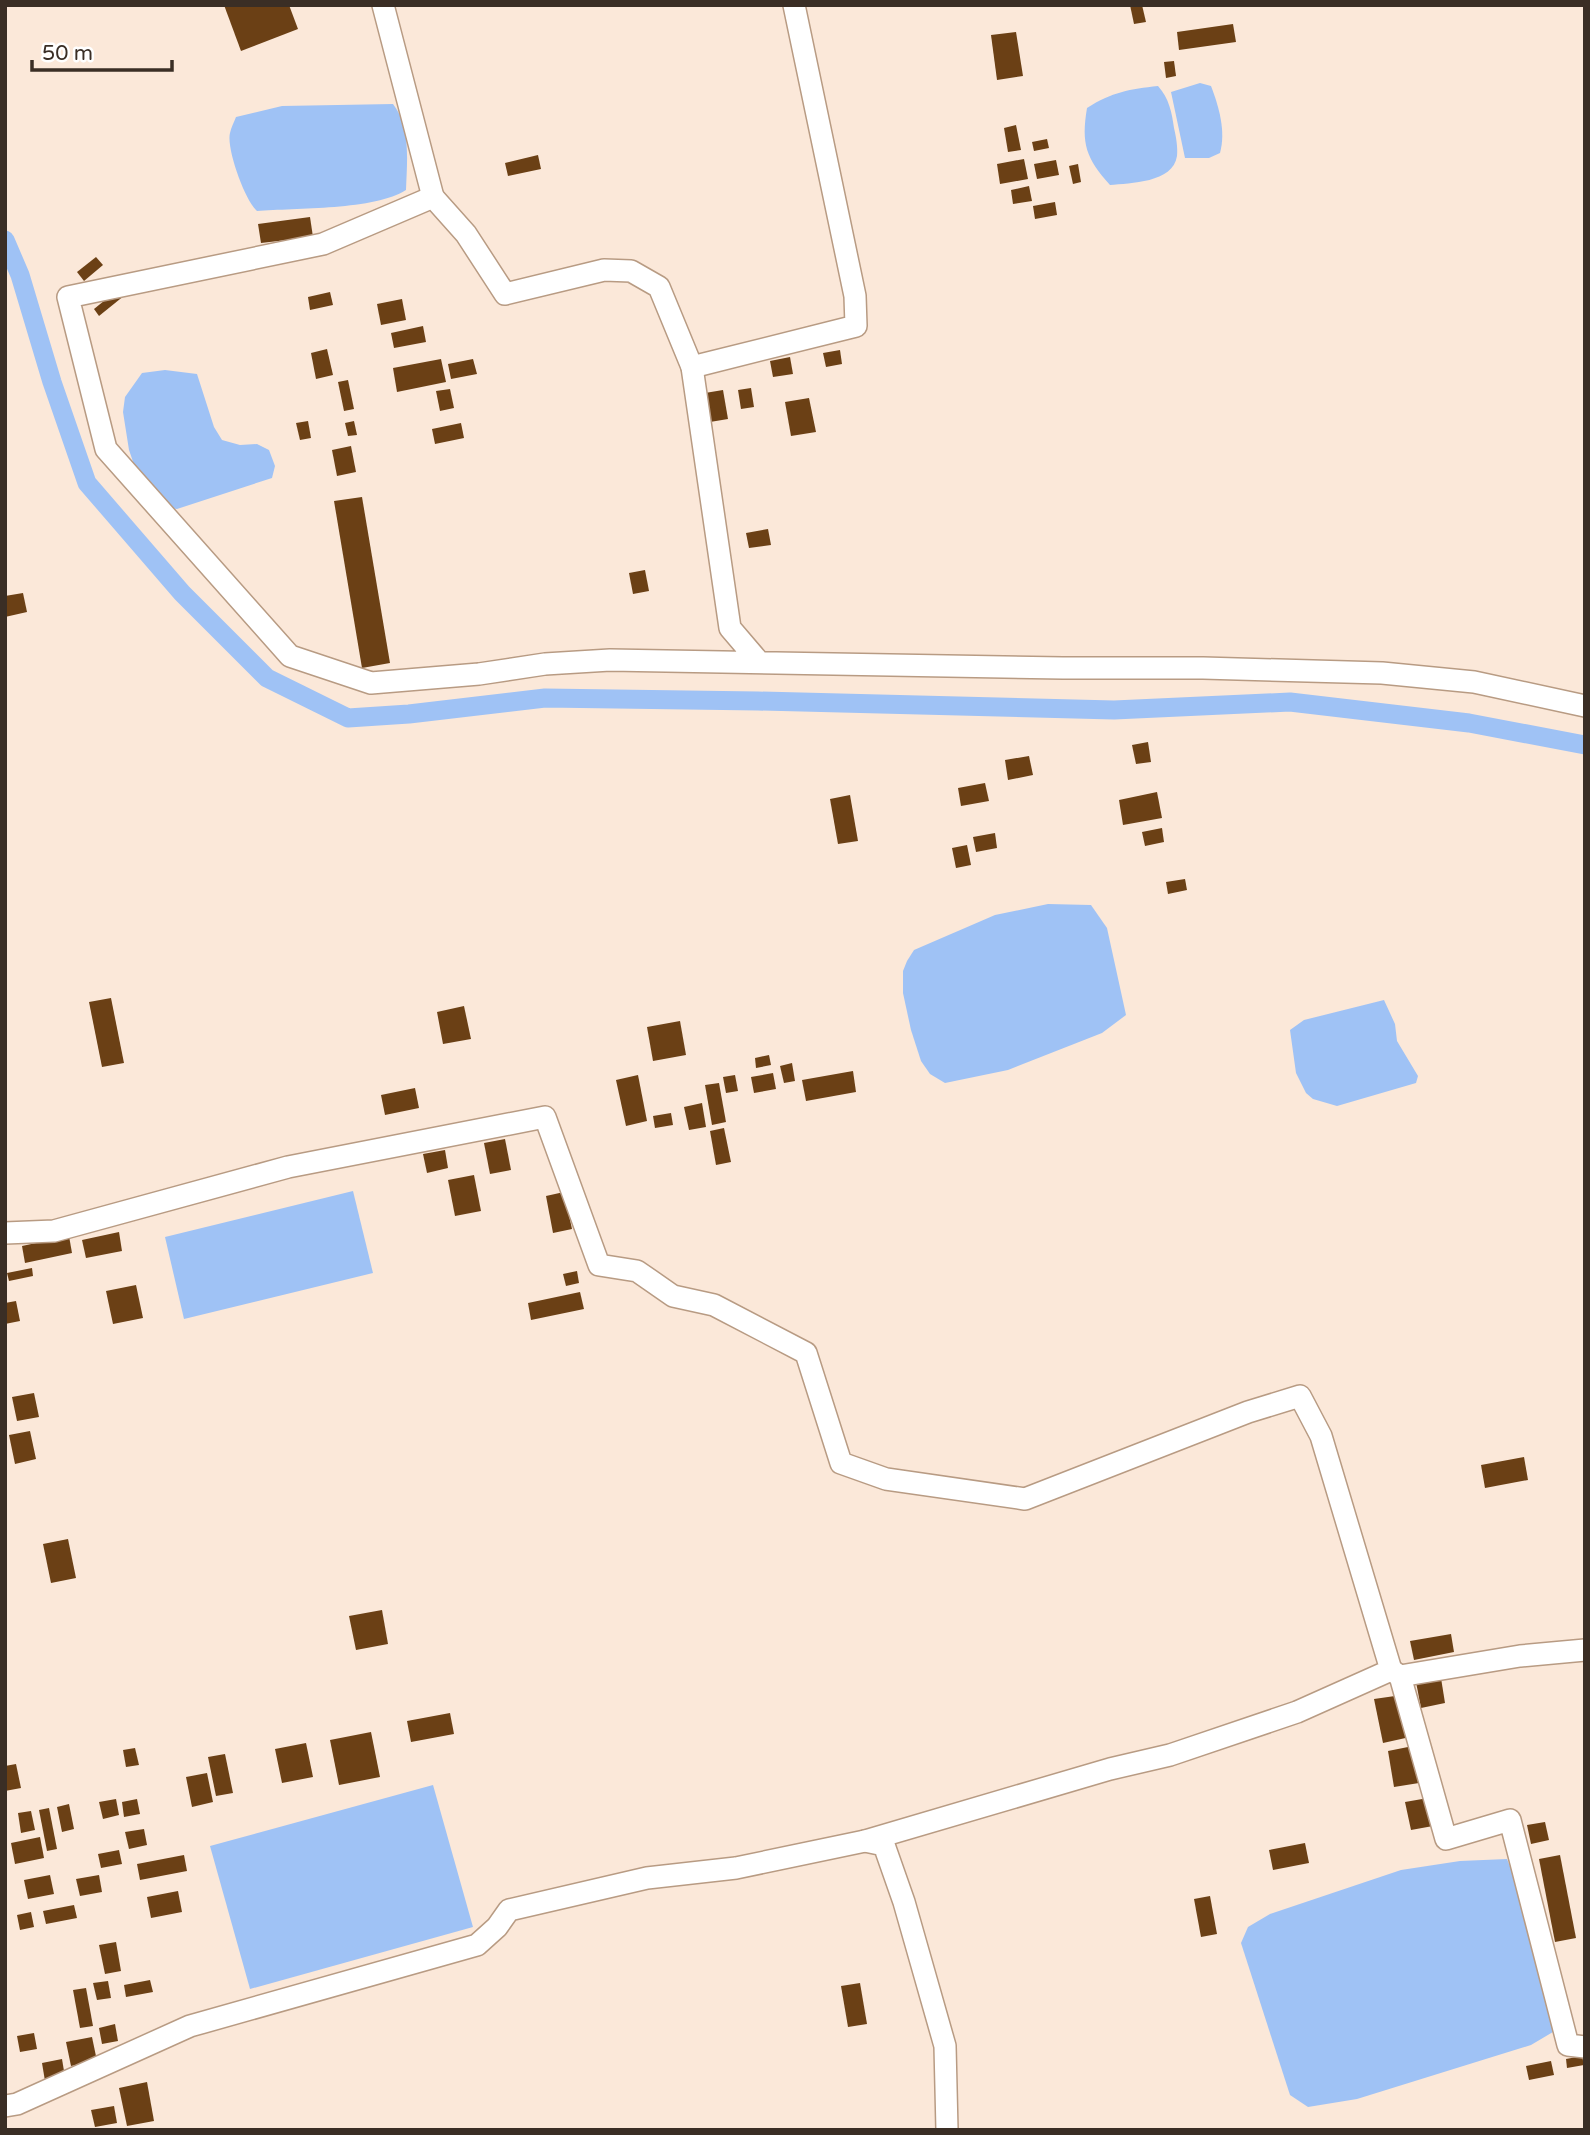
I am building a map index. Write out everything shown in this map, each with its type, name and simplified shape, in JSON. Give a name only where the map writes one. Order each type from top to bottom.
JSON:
[{"type":"street","points":[[383,5],[433,197],[466,234],[505,294],[604,270],[631,271],[659,287],[692,367],[730,628],[759,662]]},
{"type":"street","points":[[692,367],[856,326],[855,296],[794,5]]},
{"type":"street","points":[[433,197],[323,244],[68,297],[106,449],[290,656],[371,683],[479,674],[545,664],[610,660],[1382,673],[1474,682],[1585,706]]},
{"type":"street","points":[[5,1233],[54,1231],[288,1167],[545,1117],[599,1265],[637,1271],[673,1296],[714,1305],[806,1353],[841,1463],[886,1479],[1025,1499],[1248,1412],[1300,1395],[1321,1436],[1446,1839],[1510,1821],[1568,2045],[1585,2047]]},
{"type":"street","points":[[5,2106],[17,2104],[190,2026],[477,1945],[497,1927],[509,1910],[647,1878],[736,1868],[865,1841],[1110,1769],[1170,1755],[1297,1712],[1395,1673],[1585,1650]]},
{"type":"street","points":[[865,1841],[884,1845],[908,1915],[945,2046],[947,2130]]},
{"type":"water","points":[[1200,83],[1211,86],[1217,102],[1222,145],[1220,153],[1209,158],[1185,158],[1171,92]]},
{"type":"water","points":[[1158,86],[1172,117],[1177,149],[1174,165],[1168,172],[1150,180],[1110,185],[1095,167],[1087,150],[1087,108],[1121,92]]},
{"type":"water","points":[[393,104],[403,123],[405,134],[406,190],[393,197],[356,205],[257,211],[252,205],[242,186],[231,150],[230,133],[236,117],[282,106]]},
{"type":"water","points":[[165,370],[197,374],[214,427],[222,440],[240,445],[257,444],[269,450],[275,466],[272,478],[177,509],[169,508],[139,479],[129,450],[123,412],[125,397],[142,373]]},
{"type":"water","points":[[1048,904],[1091,905],[1107,928],[1126,1015],[1102,1033],[1008,1070],[945,1083],[930,1074],[921,1061],[903,993],[903,971],[914,950],[995,915]]},
{"type":"water","points":[[1384,1000],[1395,1024],[1397,1041],[1418,1076],[1416,1083],[1337,1106],[1313,1099],[1306,1093],[1296,1073],[1290,1030],[1304,1020]]},
{"type":"water","points":[[353,1191],[373,1273],[184,1319],[165,1237]]},
{"type":"water","points":[[433,1785],[473,1927],[250,1989],[210,1846]]},
{"type":"water","points":[[1507,1859],[1522,1897],[1558,2029],[1531,2045],[1357,2099],[1308,2107],[1290,2095],[1241,1943],[1248,1927],[1270,1914],[1401,1870],[1460,1861]]},
{"type":"building","points":[[224,5],[289,5],[298,29],[241,51]]},
{"type":"building","points":[[1130,5],[1142,5],[1146,22],[1134,24]]},
{"type":"building","points":[[1233,24],[1236,42],[1179,50],[1177,32]]},
{"type":"building","points":[[1016,32],[1023,76],[997,80],[991,35]]},
{"type":"building","points":[[1174,61],[1176,76],[1166,78],[1164,62]]},
{"type":"building","points":[[1016,125],[1021,150],[1008,152],[1004,128]]},
{"type":"building","points":[[1047,139],[1049,148],[1034,151],[1032,142]]},
{"type":"building","points":[[538,155],[541,169],[508,176],[505,163]]},
{"type":"building","points":[[1024,159],[1028,179],[1000,184],[997,164]]},
{"type":"building","points":[[1056,160],[1059,175],[1037,179],[1034,164]]},
{"type":"building","points":[[1078,164],[1081,182],[1073,184],[1069,166]]},
{"type":"building","points":[[1029,186],[1032,201],[1013,204],[1011,190]]},
{"type":"building","points":[[1055,202],[1057,215],[1035,219],[1033,206]]},
{"type":"building","points":[[310,217],[313,237],[261,243],[258,224]]},
{"type":"building","points":[[96,257],[103,265],[84,281],[77,272]]},
{"type":"building","points":[[120,288],[125,295],[99,316],[94,309]]},
{"type":"building","points":[[330,292],[333,305],[310,310],[308,297]]},
{"type":"building","points":[[402,299],[406,320],[381,325],[377,304]]},
{"type":"building","points":[[423,326],[426,342],[394,348],[391,333]]},
{"type":"building","points":[[327,349],[333,375],[316,379],[311,353]]},
{"type":"building","points":[[840,350],[842,364],[826,367],[823,353]]},
{"type":"building","points":[[790,357],[793,374],[773,377],[770,361]]},
{"type":"building","points":[[441,359],[446,382],[397,392],[393,368]]},
{"type":"building","points":[[473,359],[477,374],[451,379],[448,364]]},
{"type":"building","points":[[348,380],[354,409],[344,411],[338,382]]},
{"type":"building","points":[[751,388],[754,407],[741,409],[738,390]]},
{"type":"building","points":[[450,389],[454,408],[440,411],[436,391]]},
{"type":"building","points":[[723,390],[728,419],[710,422],[705,393]]},
{"type":"building","points":[[809,398],[816,432],[791,436],[785,402]]},
{"type":"building","points":[[308,421],[311,438],[300,440],[296,423]]},
{"type":"building","points":[[354,421],[357,435],[348,436],[345,423]]},
{"type":"building","points":[[461,423],[464,438],[435,444],[432,429]]},
{"type":"building","points":[[351,446],[356,472],[337,476],[332,450]]},
{"type":"building","points":[[362,497],[390,663],[362,668],[334,501]]},
{"type":"building","points":[[768,529],[771,545],[749,548],[746,533]]},
{"type":"building","points":[[645,570],[649,591],[633,594],[629,573]]},
{"type":"building","points":[[23,593],[27,612],[5,617],[5,596]]},
{"type":"building","points":[[1148,742],[1151,762],[1136,764],[1132,745]]},
{"type":"building","points":[[1029,756],[1033,775],[1008,780],[1005,760]]},
{"type":"building","points":[[985,783],[989,801],[961,806],[958,788]]},
{"type":"building","points":[[1157,792],[1162,818],[1123,825],[1119,800]]},
{"type":"building","points":[[850,795],[858,841],[838,844],[830,799]]},
{"type":"building","points":[[1162,828],[1164,842],[1145,846],[1142,832]]},
{"type":"building","points":[[995,833],[997,848],[976,852],[973,837]]},
{"type":"building","points":[[967,845],[971,865],[956,868],[952,848]]},
{"type":"building","points":[[1185,879],[1187,890],[1168,894],[1166,882]]},
{"type":"building","points":[[111,998],[124,1063],[102,1067],[89,1002]]},
{"type":"building","points":[[464,1006],[471,1039],[443,1044],[437,1012]]},
{"type":"building","points":[[680,1021],[686,1055],[653,1061],[647,1027]]},
{"type":"building","points":[[769,1055],[771,1065],[756,1068],[755,1058]]},
{"type":"building","points":[[792,1063],[795,1081],[784,1083],[780,1066]]},
{"type":"building","points":[[853,1071],[856,1092],[806,1101],[802,1080]]},
{"type":"building","points":[[773,1073],[776,1089],[754,1093],[751,1077]]},
{"type":"building","points":[[638,1075],[647,1121],[626,1126],[616,1080]]},
{"type":"building","points":[[735,1075],[738,1091],[726,1093],[723,1077]]},
{"type":"building","points":[[719,1083],[726,1122],[712,1125],[705,1085]]},
{"type":"building","points":[[415,1088],[419,1108],[385,1115],[381,1095]]},
{"type":"building","points":[[702,1103],[706,1127],[689,1130],[684,1107]]},
{"type":"building","points":[[671,1113],[673,1125],[655,1128],[653,1116]]},
{"type":"building","points":[[724,1128],[731,1162],[716,1165],[710,1131]]},
{"type":"building","points":[[505,1139],[511,1170],[490,1174],[484,1143]]},
{"type":"building","points":[[445,1150],[448,1168],[427,1173],[423,1154]]},
{"type":"building","points":[[474,1175],[481,1211],[455,1216],[448,1180]]},
{"type":"building","points":[[564,1192],[572,1229],[553,1233],[546,1196]]},
{"type":"building","points":[[119,1232],[122,1251],[86,1258],[82,1240]]},
{"type":"building","points":[[69,1236],[72,1253],[25,1263],[22,1246]]},
{"type":"building","points":[[32,1268],[33,1276],[9,1281],[7,1273]]},
{"type":"building","points":[[577,1271],[579,1283],[566,1286],[563,1274]]},
{"type":"building","points":[[136,1285],[143,1318],[113,1324],[106,1291]]},
{"type":"building","points":[[580,1292],[584,1309],[531,1320],[528,1303]]},
{"type":"building","points":[[16,1301],[20,1321],[5,1324],[5,1303]]},
{"type":"building","points":[[34,1393],[39,1417],[17,1421],[12,1397]]},
{"type":"building","points":[[30,1431],[36,1459],[15,1464],[9,1435]]},
{"type":"building","points":[[1524,1457],[1528,1480],[1485,1488],[1481,1465]]},
{"type":"building","points":[[68,1539],[76,1578],[51,1583],[43,1544]]},
{"type":"building","points":[[382,1610],[388,1644],[356,1650],[349,1616]]},
{"type":"building","points":[[1451,1634],[1454,1652],[1414,1660],[1410,1641]]},
{"type":"building","points":[[1441,1678],[1445,1703],[1421,1708],[1416,1682]]},
{"type":"building","points":[[1402,1695],[1410,1737],[1383,1743],[1374,1699]]},
{"type":"building","points":[[450,1713],[454,1734],[411,1742],[407,1721]]},
{"type":"building","points":[[371,1732],[380,1777],[339,1785],[330,1740]]},
{"type":"building","points":[[306,1743],[313,1777],[282,1783],[275,1749]]},
{"type":"building","points":[[1413,1746],[1419,1783],[1394,1787],[1388,1751]]},
{"type":"building","points":[[135,1748],[139,1765],[126,1767],[123,1750]]},
{"type":"building","points":[[225,1754],[233,1793],[216,1796],[208,1757]]},
{"type":"building","points":[[16,1764],[21,1788],[5,1791],[5,1766]]},
{"type":"building","points":[[207,1773],[213,1802],[192,1807],[186,1777]]},
{"type":"building","points":[[1428,1798],[1433,1826],[1411,1830],[1405,1802]]},
{"type":"building","points":[[116,1799],[119,1815],[103,1819],[99,1802]]},
{"type":"building","points":[[137,1799],[140,1814],[124,1817],[122,1802]]},
{"type":"building","points":[[69,1804],[74,1829],[62,1832],[57,1807]]},
{"type":"building","points":[[49,1808],[57,1849],[47,1851],[39,1810]]},
{"type":"building","points":[[31,1811],[35,1830],[21,1833],[18,1813]]},
{"type":"building","points":[[1545,1822],[1549,1840],[1531,1844],[1527,1825]]},
{"type":"building","points":[[144,1829],[147,1845],[129,1849],[125,1832]]},
{"type":"building","points":[[40,1837],[44,1858],[15,1864],[11,1843]]},
{"type":"building","points":[[1305,1843],[1309,1863],[1273,1870],[1269,1850]]},
{"type":"building","points":[[119,1850],[122,1864],[101,1868],[98,1854]]},
{"type":"building","points":[[184,1855],[187,1871],[140,1880],[137,1864]]},
{"type":"building","points":[[1560,1855],[1576,1938],[1555,1942],[1539,1859]]},
{"type":"building","points":[[50,1875],[54,1894],[28,1899],[24,1880]]},
{"type":"building","points":[[99,1875],[102,1892],[80,1896],[76,1879]]},
{"type":"building","points":[[178,1891],[182,1912],[151,1918],[147,1897]]},
{"type":"building","points":[[1210,1896],[1217,1934],[1201,1937],[1194,1899]]},
{"type":"building","points":[[74,1905],[77,1918],[46,1924],[43,1911]]},
{"type":"building","points":[[31,1912],[34,1927],[20,1930],[17,1915]]},
{"type":"building","points":[[116,1942],[121,1971],[105,1974],[99,1945]]},
{"type":"building","points":[[150,1980],[153,1992],[126,1997],[124,1985]]},
{"type":"building","points":[[108,1981],[111,1998],[97,2000],[93,1983]]},
{"type":"building","points":[[860,1983],[867,2024],[848,2027],[841,1986]]},
{"type":"building","points":[[86,1988],[93,2026],[80,2028],[73,1990]]},
{"type":"building","points":[[115,2024],[118,2041],[102,2044],[99,2028]]},
{"type":"building","points":[[34,2033],[37,2049],[20,2052],[17,2036]]},
{"type":"building","points":[[92,2037],[97,2061],[71,2066],[66,2042]]},
{"type":"building","points":[[1582,2056],[1584,2065],[1567,2068],[1566,2059]]},
{"type":"building","points":[[62,2059],[65,2077],[45,2081],[42,2063]]},
{"type":"building","points":[[1551,2061],[1554,2075],[1529,2080],[1526,2066]]},
{"type":"building","points":[[147,2082],[154,2121],[127,2126],[119,2088]]},
{"type":"building","points":[[114,2106],[117,2123],[95,2127],[91,2110]]},
{"type":"waterway","points":[[5,240],[20,275],[52,382],[87,483],[182,593],[267,678],[348,718],[409,714],[545,698],[1114,710],[1290,702],[1469,723],[1585,745]]}]
